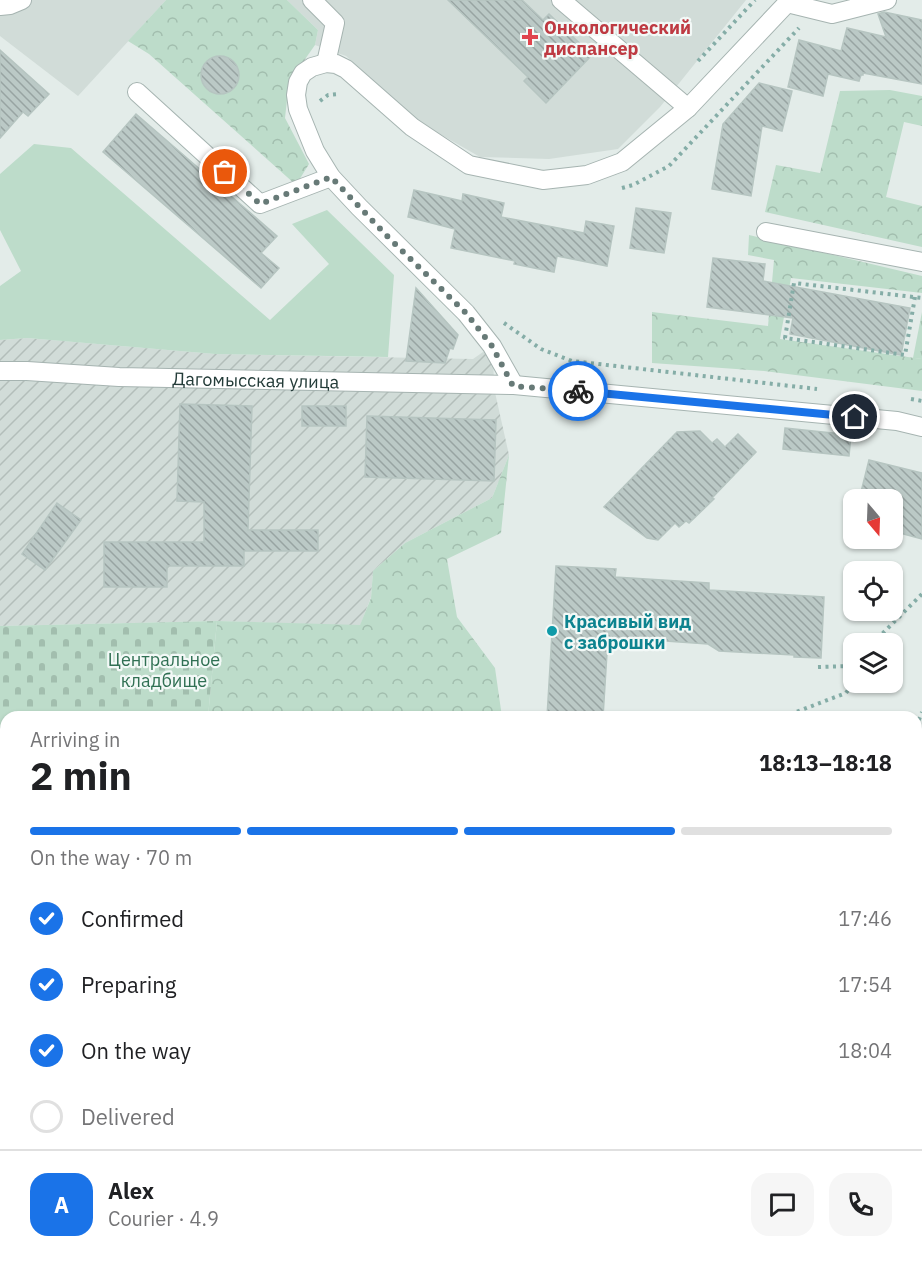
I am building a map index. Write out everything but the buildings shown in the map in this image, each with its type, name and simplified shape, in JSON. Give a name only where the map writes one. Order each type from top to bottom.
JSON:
[{"type":"street","points":[[0,6],[22,0]]},
{"type":"street","points":[[312,0],[335,23],[326,63]]},
{"type":"street","points":[[561,0],[688,108]]},
{"type":"street","points":[[513,386],[492,346],[466,313],[388,237],[331,177],[315,151],[298,109],[296,95],[298,82],[303,73],[312,67],[326,63],[336,64],[346,69],[412,127],[469,165],[543,180],[587,175],[622,162],[688,108],[788,2],[832,14],[887,0]]},
{"type":"street","points":[[137,93],[260,204],[331,177]]},
{"type":"street","points":[[766,232],[922,262]]},
{"type":"street","name":"Дагомысская улица","points":[[0,371],[27,370],[130,378],[513,386],[897,421],[922,427]]},
{"type":"path","points":[[669,93],[754,0]]},
{"type":"path","points":[[615,190],[633,185],[669,166],[816,10]]},
{"type":"path","points":[[317,109],[321,100],[328,95],[348,96]]},
{"type":"path","points":[[915,297],[905,355],[785,338],[794,283],[915,297],[922,298]]},
{"type":"path","points":[[503,322],[541,349],[572,361],[817,389]]},
{"type":"path","points":[[910,399],[922,400]]},
{"type":"path","points":[[883,633],[922,594]]},
{"type":"path","points":[[885,633],[889,627]]},
{"type":"path","points":[[818,667],[843,666]]},
{"type":"path","points":[[799,711],[846,693]]},
{"type":"shaded area","points":[[0,0],[166,0],[78,96],[0,36]]},
{"type":"shaded area","points":[[287,0],[746,0],[660,107],[618,149],[549,159],[480,157],[419,122],[346,56],[315,45],[318,30]]},
{"type":"shaded area","points":[[27,338],[215,354],[473,359],[493,345],[494,388],[509,455],[492,498],[405,543],[373,571],[371,597],[360,626],[217,621],[0,626],[0,340]]},
{"type":"green space","points":[[166,0],[287,0],[318,30],[315,45],[289,82],[285,118],[309,164],[296,185],[149,54],[128,41]]},
{"type":"green space","points":[[890,90],[922,96],[922,126],[904,122],[886,197],[922,206],[922,247],[765,212],[776,165],[820,173],[840,91]]},
{"type":"green space","points":[[34,144],[71,148],[270,320],[329,264],[292,224],[327,210],[394,275],[388,357],[215,354],[27,338],[0,340],[0,286],[21,271],[0,230],[0,174]]},
{"type":"green space","points":[[749,235],[922,276],[922,293],[791,278],[780,339],[922,359],[922,391],[764,371],[652,363],[652,312],[768,326],[774,260],[748,255]]},
{"type":"green space","points":[[922,312],[922,359],[913,358]]},
{"type":"green space","points":[[509,455],[501,533],[447,559],[457,617],[495,668],[501,711],[209,711],[217,621],[360,625],[371,598],[373,571],[405,543],[492,498]]},
{"type":"green space","name":"Центральное кладбище","points":[[217,621],[209,711],[0,711],[0,626]]},
{"type":"way so far","points":[[225,172],[260,204],[331,177],[388,237],[466,313],[492,346],[513,386],[578,391]]},
{"type":"place","name":"Онкологический диспансер","points":[[530,37]]},
{"type":"place","name":"Красивый вид с заброшки","points":[[552,631]]},
{"type":"route","points":[[578,391],[855,417]]}]
